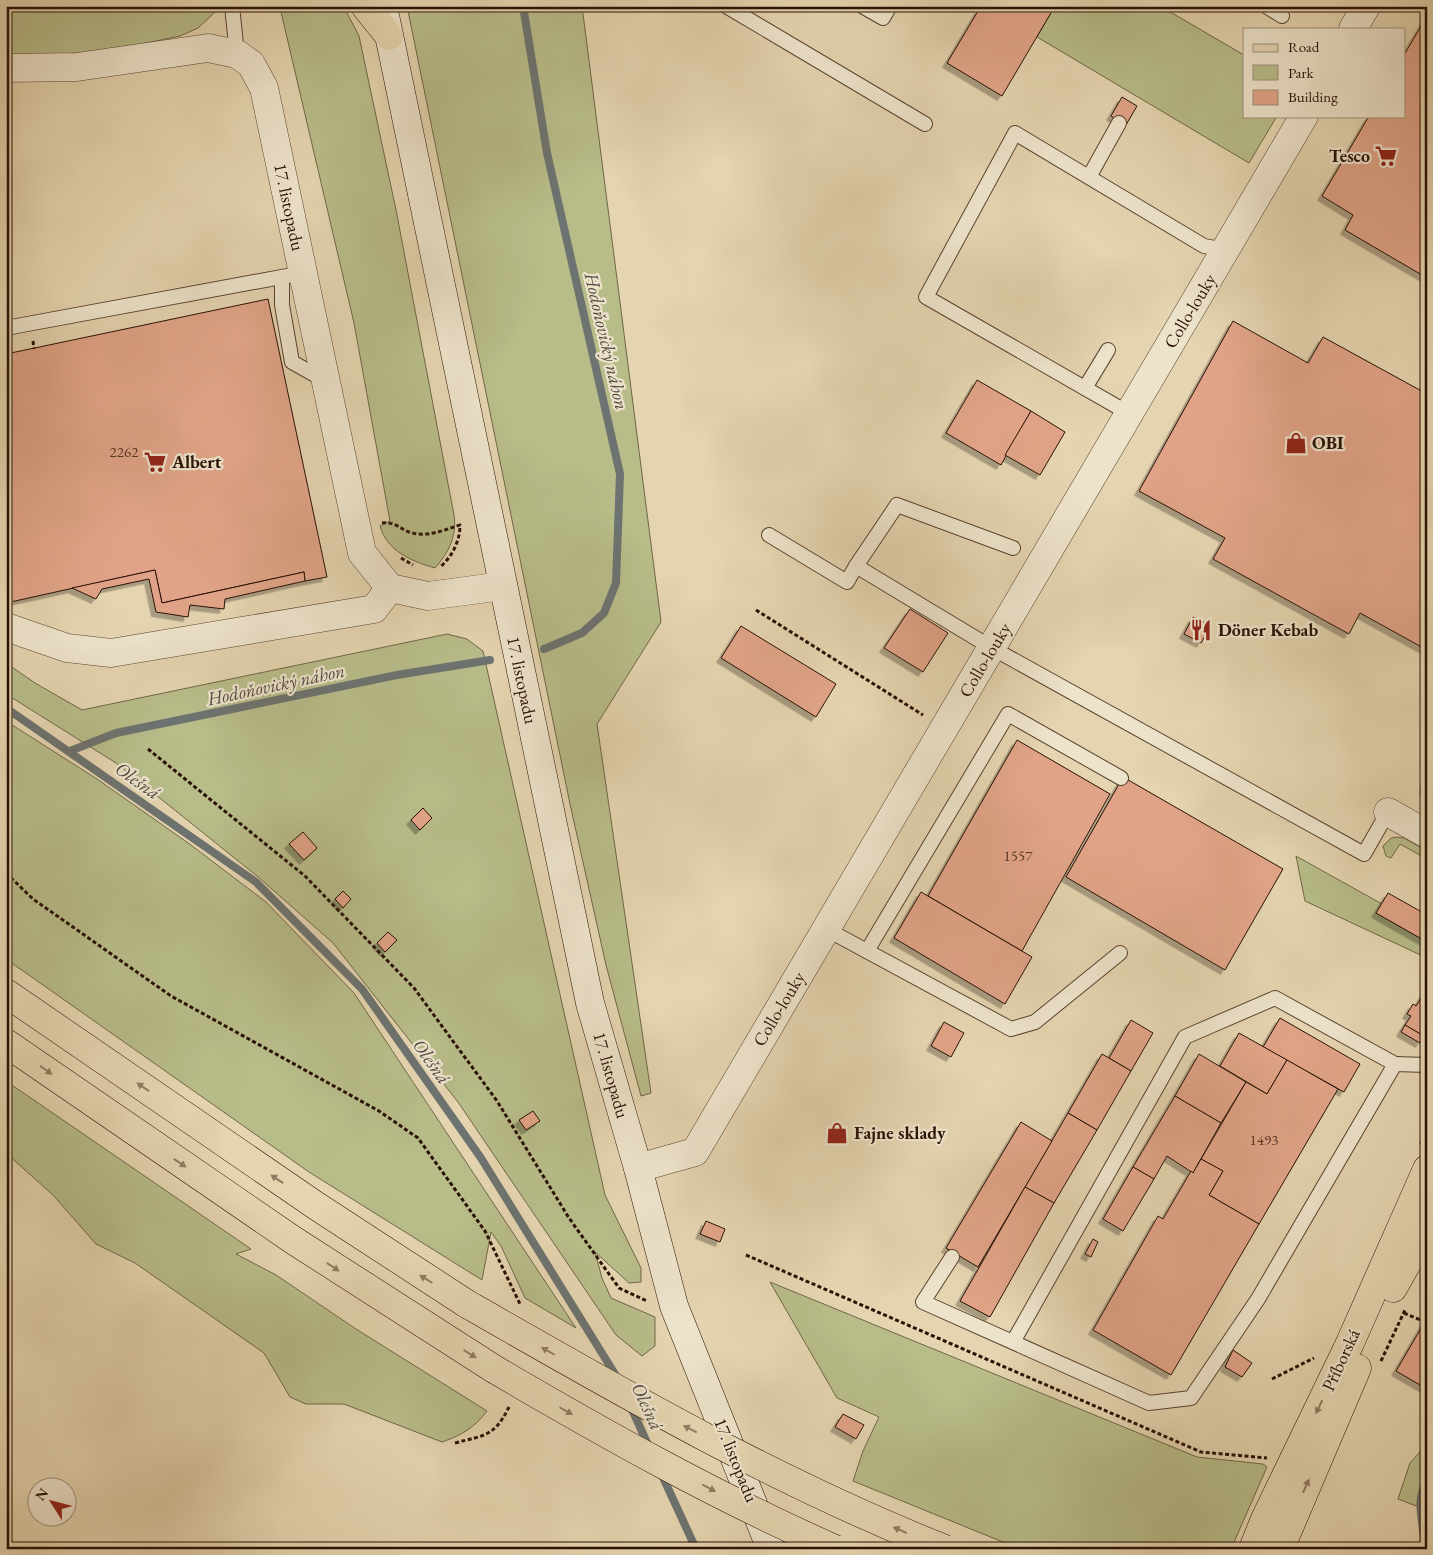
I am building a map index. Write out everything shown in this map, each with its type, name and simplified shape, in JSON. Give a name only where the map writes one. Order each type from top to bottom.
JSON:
[{"type":"main road","points":[[365,6],[390,36]]},
{"type":"main road","points":[[6,993],[318,1207],[467,1304],[638,1402],[752,1461],[945,1549]]},
{"type":"main road","points":[[6,1043],[286,1235],[494,1369],[652,1459],[835,1549]]},
{"type":"main road","name":"Příborská","points":[[1253,1549],[1417,1240],[1427,1169]]},
{"type":"main road","name":"Příborská","points":[[1280,1549],[1365,1349],[1399,1273],[1417,1240]]},
{"type":"street","name":"17. listopadu","points":[[383,6],[590,1003],[638,1168],[674,1306],[772,1549]]},
{"type":"street","points":[[1354,28],[1366,6]]},
{"type":"street","points":[[6,68],[77,67],[208,48],[238,54]]},
{"type":"street","name":"17. listopadu","points":[[238,54],[251,64],[264,88],[293,276],[327,382],[362,553],[390,588]]},
{"type":"street","name":"Collo-louky","points":[[638,1168],[695,1152],[1303,118]]},
{"type":"street","points":[[6,627],[32,638],[66,648],[111,653],[374,609],[390,588],[428,596],[503,586]]},
{"type":"street","points":[[1388,812],[1427,834]]},
{"type":"lane","points":[[232,6],[238,54]]},
{"type":"lane","points":[[726,6],[925,124]]},
{"type":"lane","points":[[862,6],[883,18],[890,6]]},
{"type":"lane","points":[[1266,6],[1282,16]]},
{"type":"lane","points":[[1090,177],[1119,123]]},
{"type":"lane","points":[[1130,414],[926,297],[1015,133],[1204,246],[1226,250]]},
{"type":"lane","points":[[10,328],[293,276]]},
{"type":"lane","points":[[1085,388],[1108,350]]},
{"type":"lane","points":[[769,535],[847,582],[897,505],[1012,548]]},
{"type":"lane","points":[[856,566],[992,648],[1364,854],[1388,812]]},
{"type":"lane","points":[[867,951],[1008,714],[1121,778]]},
{"type":"lane","points":[[826,929],[1011,1029],[1035,1022],[1120,952]]},
{"type":"lane","points":[[1013,1342],[1186,1036],[1275,998],[1394,1064],[1427,1065]]},
{"type":"lane","points":[[952,1257],[923,1302],[1149,1403],[1191,1398],[1258,1299],[1394,1064]]},
{"type":"path","points":[[357,528],[390,522],[411,533],[429,534],[460,525],[460,537],[448,561],[432,571]]},
{"type":"path","points":[[398,556],[418,568]]},
{"type":"path","points":[[756,610],[944,729]]},
{"type":"path","points":[[148,749],[305,876],[414,988],[497,1102],[569,1218],[619,1288],[648,1301],[674,1306]]},
{"type":"path","points":[[6,873],[33,898],[171,996],[379,1111],[418,1138],[486,1230],[523,1311]]},
{"type":"path","points":[[1421,1041],[1427,1045]]},
{"type":"path","points":[[746,1255],[1202,1452],[1275,1458]]},
{"type":"path","points":[[1404,1313],[1423,1321],[1427,1309]]},
{"type":"path","points":[[1272,1379],[1321,1355]]},
{"type":"path","points":[[455,1443],[488,1434],[500,1425],[512,1400]]},
{"type":"green space","points":[[6,6],[217,6],[213,14],[198,28],[180,36],[93,54],[6,56]]},
{"type":"green space","points":[[261,6],[340,6],[347,13],[359,36],[396,210],[454,515],[455,523],[451,543],[435,568],[401,554],[388,542],[380,526],[390,521],[354,323],[281,12],[265,9]]},
{"type":"green space","points":[[407,6],[582,6],[661,622],[597,724],[651,1093],[641,1096],[606,965],[570,804]]},
{"type":"green space","points":[[1055,6],[1160,6],[1243,54],[1243,118],[1276,118],[1249,163],[1037,37]]},
{"type":"green space","points":[[447,634],[467,639],[483,651],[605,1195],[641,1268],[641,1282],[629,1283],[595,1252],[602,1278],[611,1298],[655,1317],[655,1346],[642,1356],[616,1335],[458,1102],[333,943],[257,876],[116,763],[6,694],[6,663],[35,683],[82,710]]},
{"type":"green space","points":[[6,721],[97,779],[191,845],[266,902],[354,993],[576,1328],[525,1298],[501,1246],[491,1232],[482,1280],[309,1172],[6,959]]},
{"type":"green space","points":[[1427,771],[1427,805],[1422,797],[1421,784]]},
{"type":"green space","points":[[1391,838],[1404,838],[1427,851],[1427,859],[1400,844],[1391,858],[1386,856],[1383,846]]},
{"type":"green space","points":[[1296,856],[1382,904],[1376,913],[1427,942],[1427,958],[1305,901]]},
{"type":"green space","points":[[6,1081],[251,1249],[236,1254],[276,1275],[356,1329],[487,1411],[467,1430],[456,1437],[442,1442],[344,1404],[306,1404],[290,1397],[264,1353],[135,1263],[96,1244],[53,1195],[6,1153]]},
{"type":"green space","points":[[770,1282],[1197,1457],[1263,1464],[1267,1467],[1231,1549],[1020,1549],[853,1481],[863,1451],[879,1417],[837,1398]]},
{"type":"green space","points":[[1427,1444],[1427,1510],[1398,1499],[1410,1463]]},
{"type":"building","points":[[981,6],[1055,6],[1002,96],[947,63]]},
{"type":"building","name":"Tesco","points":[[1427,16],[1427,278],[1345,230],[1353,215],[1322,196],[1368,118],[1406,118],[1406,52]]},
{"type":"building","points":[[1122,97],[1137,106],[1126,125],[1111,116]]},
{"type":"building","name":"Albert","points":[[268,299],[327,577],[305,581],[304,572],[162,603],[155,570],[6,603],[6,354]]},
{"type":"building","name":"OBI","points":[[1233,321],[1308,363],[1323,337],[1427,394],[1427,650],[1360,613],[1349,634],[1213,559],[1225,538],[1139,491]]},
{"type":"building","points":[[977,380],[1031,411],[1001,465],[946,433]]},
{"type":"building","points":[[1031,411],[1065,432],[1040,475],[1005,455]]},
{"type":"building","points":[[155,570],[162,603],[304,572],[305,581],[225,599],[224,609],[190,605],[188,617],[156,612],[149,579],[102,589],[96,599],[72,588]]},
{"type":"building","points":[[910,609],[948,633],[923,672],[884,648]]},
{"type":"building","points":[[1193,617],[1211,626],[1201,643],[1184,634]]},
{"type":"building","points":[[741,626],[836,684],[816,717],[721,658]]},
{"type":"building","points":[[1017,740],[1110,794],[1022,951],[928,896]]},
{"type":"building","points":[[1123,777],[1283,869],[1225,970],[1066,877]]},
{"type":"building","points":[[423,808],[432,818],[420,830],[411,820]]},
{"type":"building","points":[[303,832],[317,848],[304,860],[289,844]]},
{"type":"building","points":[[343,891],[351,899],[343,908],[335,899]]},
{"type":"building","points":[[921,892],[1032,957],[1005,1004],[894,938]]},
{"type":"building","points":[[1388,893],[1427,915],[1427,942],[1376,913]]},
{"type":"building","points":[[388,932],[397,940],[385,952],[377,943]]},
{"type":"building","points":[[1427,989],[1427,1038],[1405,1025],[1411,1016],[1407,1014],[1413,1004],[1416,1006]]},
{"type":"building","points":[[1280,1018],[1360,1064],[1344,1092],[1263,1047]]},
{"type":"building","points":[[1131,1020],[1153,1033],[1131,1071],[1109,1058]]},
{"type":"building","points":[[944,1022],[964,1033],[951,1057],[931,1046]]},
{"type":"building","points":[[1405,1025],[1424,1036],[1420,1043],[1401,1032]]},
{"type":"building","points":[[1239,1033],[1287,1060],[1267,1094],[1220,1066]]},
{"type":"building","points":[[1102,1054],[1131,1071],[1097,1130],[1068,1113]]},
{"type":"building","points":[[1199,1054],[1246,1082],[1221,1123],[1175,1096]]},
{"type":"building","points":[[1287,1060],[1338,1089],[1259,1224],[1209,1195],[1223,1171],[1201,1159],[1246,1082],[1267,1094]]},
{"type":"building","points":[[1175,1096],[1221,1123],[1193,1173],[1167,1156],[1154,1179],[1133,1167]]},
{"type":"building","points":[[533,1111],[540,1121],[526,1130],[519,1120]]},
{"type":"building","points":[[1068,1113],[1097,1130],[1054,1203],[1025,1187]]},
{"type":"building","points":[[1021,1122],[1052,1141],[978,1267],[946,1248]]},
{"type":"building","points":[[1201,1159],[1223,1171],[1209,1195],[1259,1224],[1171,1375],[1093,1330],[1158,1216],[1163,1219],[1191,1171],[1193,1173]]},
{"type":"building","points":[[1133,1167],[1154,1179],[1123,1231],[1103,1219]]},
{"type":"building","points":[[1025,1187],[1054,1203],[990,1317],[960,1301]]},
{"type":"building","points":[[706,1221],[725,1229],[720,1242],[700,1234]]},
{"type":"building","points":[[1093,1239],[1098,1242],[1091,1257],[1085,1254]]},
{"type":"building","points":[[1427,1318],[1427,1389],[1396,1371]]},
{"type":"building","points":[[1233,1350],[1252,1363],[1242,1377],[1225,1367]]},
{"type":"building","points":[[843,1414],[864,1425],[856,1439],[835,1427]]},
{"type":"waterway","name":"Hodoňovický náhon","points":[[523,6],[547,153],[620,474],[616,583],[604,613],[582,633],[544,649]]},
{"type":"waterway","name":"Hodoňovický náhon","points":[[70,751],[116,733],[397,675],[490,660]]},
{"type":"waterway","name":"Olešná","points":[[6,708],[256,882],[362,989],[481,1158],[618,1379]]},
{"type":"waterway","name":"Olešná","points":[[630,1405],[649,1447]]},
{"type":"waterway","name":"Olešná","points":[[661,1473],[696,1549]]},
{"type":"waterway","points":[[1424,1549],[1420,1506],[1423,1490],[1427,1482]]},
{"type":"place","name":"Tesco","points":[[1386,156]]},
{"type":"place","name":"OBI","points":[[1296,443]]},
{"type":"place","name":"Albert","points":[[155,462]]},
{"type":"place","name":"Döner Kebab","points":[[1201,630]]},
{"type":"place","name":"Fajne sklady","points":[[837,1133]]}]
